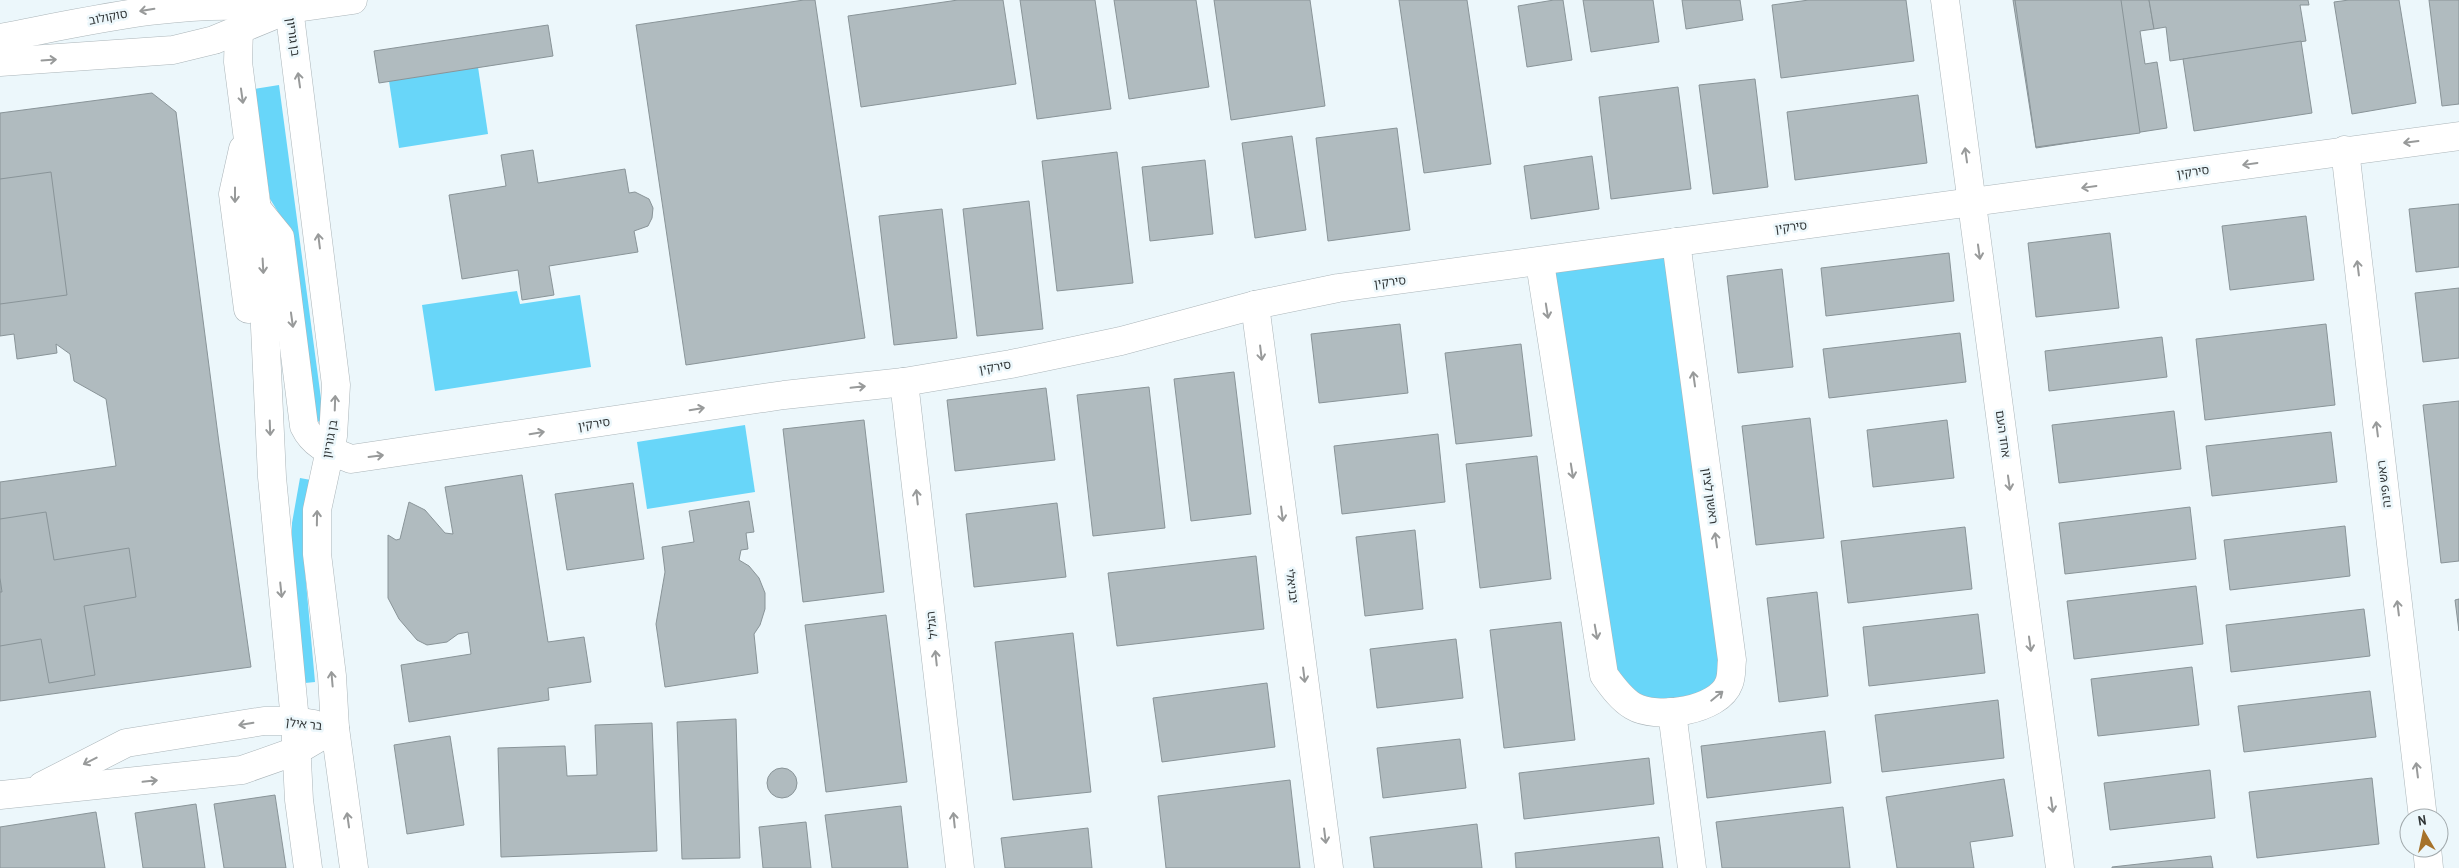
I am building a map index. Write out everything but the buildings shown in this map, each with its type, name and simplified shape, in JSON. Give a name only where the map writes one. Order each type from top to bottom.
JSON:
[{"type":"street","name":"סוקולוב","points":[[0,62],[173,50],[214,40],[243,18],[288,5],[353,0]]},
{"type":"street","name":"אחד העם","points":[[1945,0],[2060,868]]},
{"type":"street","name":"בן גוריון","points":[[288,5],[311,175],[336,385],[333,436],[317,510],[317,554],[354,868]]},
{"type":"street","name":"סוקולוב","points":[[0,38],[166,7],[243,18]]},
{"type":"street","points":[[243,18],[238,62],[258,210],[272,477],[295,721],[299,800],[308,868]]},
{"type":"street","name":"סוקולוב","points":[[173,50],[223,56],[238,62]]},
{"type":"street","points":[[247,130],[233,194],[250,319],[268,381]]},
{"type":"street","name":"סירקין","points":[[258,210],[280,237],[304,426],[310,439],[329,451],[351,459],[784,396],[904,382],[1011,364],[1121,342],[1255,305],[1338,288],[1972,204],[2344,150],[2459,136]]},
{"type":"street","name":"ראש פינה","points":[[2344,150],[2422,808]]},
{"type":"street","name":"ראשון לציון","points":[[1540,262],[1604,675],[1621,696],[1633,707],[1672,712],[1692,709],[1719,696],[1730,683],[1732,660],[1676,242]]},
{"type":"street","name":"יבניאלי","points":[[1255,305],[1329,868]]},
{"type":"street","name":"הגליל","points":[[904,382],[960,868]]},
{"type":"street","points":[[1672,712],[1692,868]]},
{"type":"street","name":"בר אילן","points":[[31,791],[126,742],[264,721],[295,721],[336,728]]},
{"type":"street","name":"בר אילן","points":[[0,795],[242,770],[296,751],[336,728]]},
{"type":"shaded area","points":[[478,67],[488,134],[399,148],[389,81]]},
{"type":"shaded area","points":[[279,85],[324,421],[314,422],[288,228],[270,199],[254,89]]},
{"type":"shaded area","points":[[1676,242],[1732,660],[1705,704],[1621,696],[1540,263]]},
{"type":"shaded area","points":[[517,291],[520,304],[580,295],[591,367],[435,391],[422,305]]},
{"type":"shaded area","points":[[745,425],[755,492],[647,509],[637,442]]},
{"type":"shaded area","points":[[300,478],[311,480],[304,560],[315,682],[305,683],[292,548],[292,523]]}]
